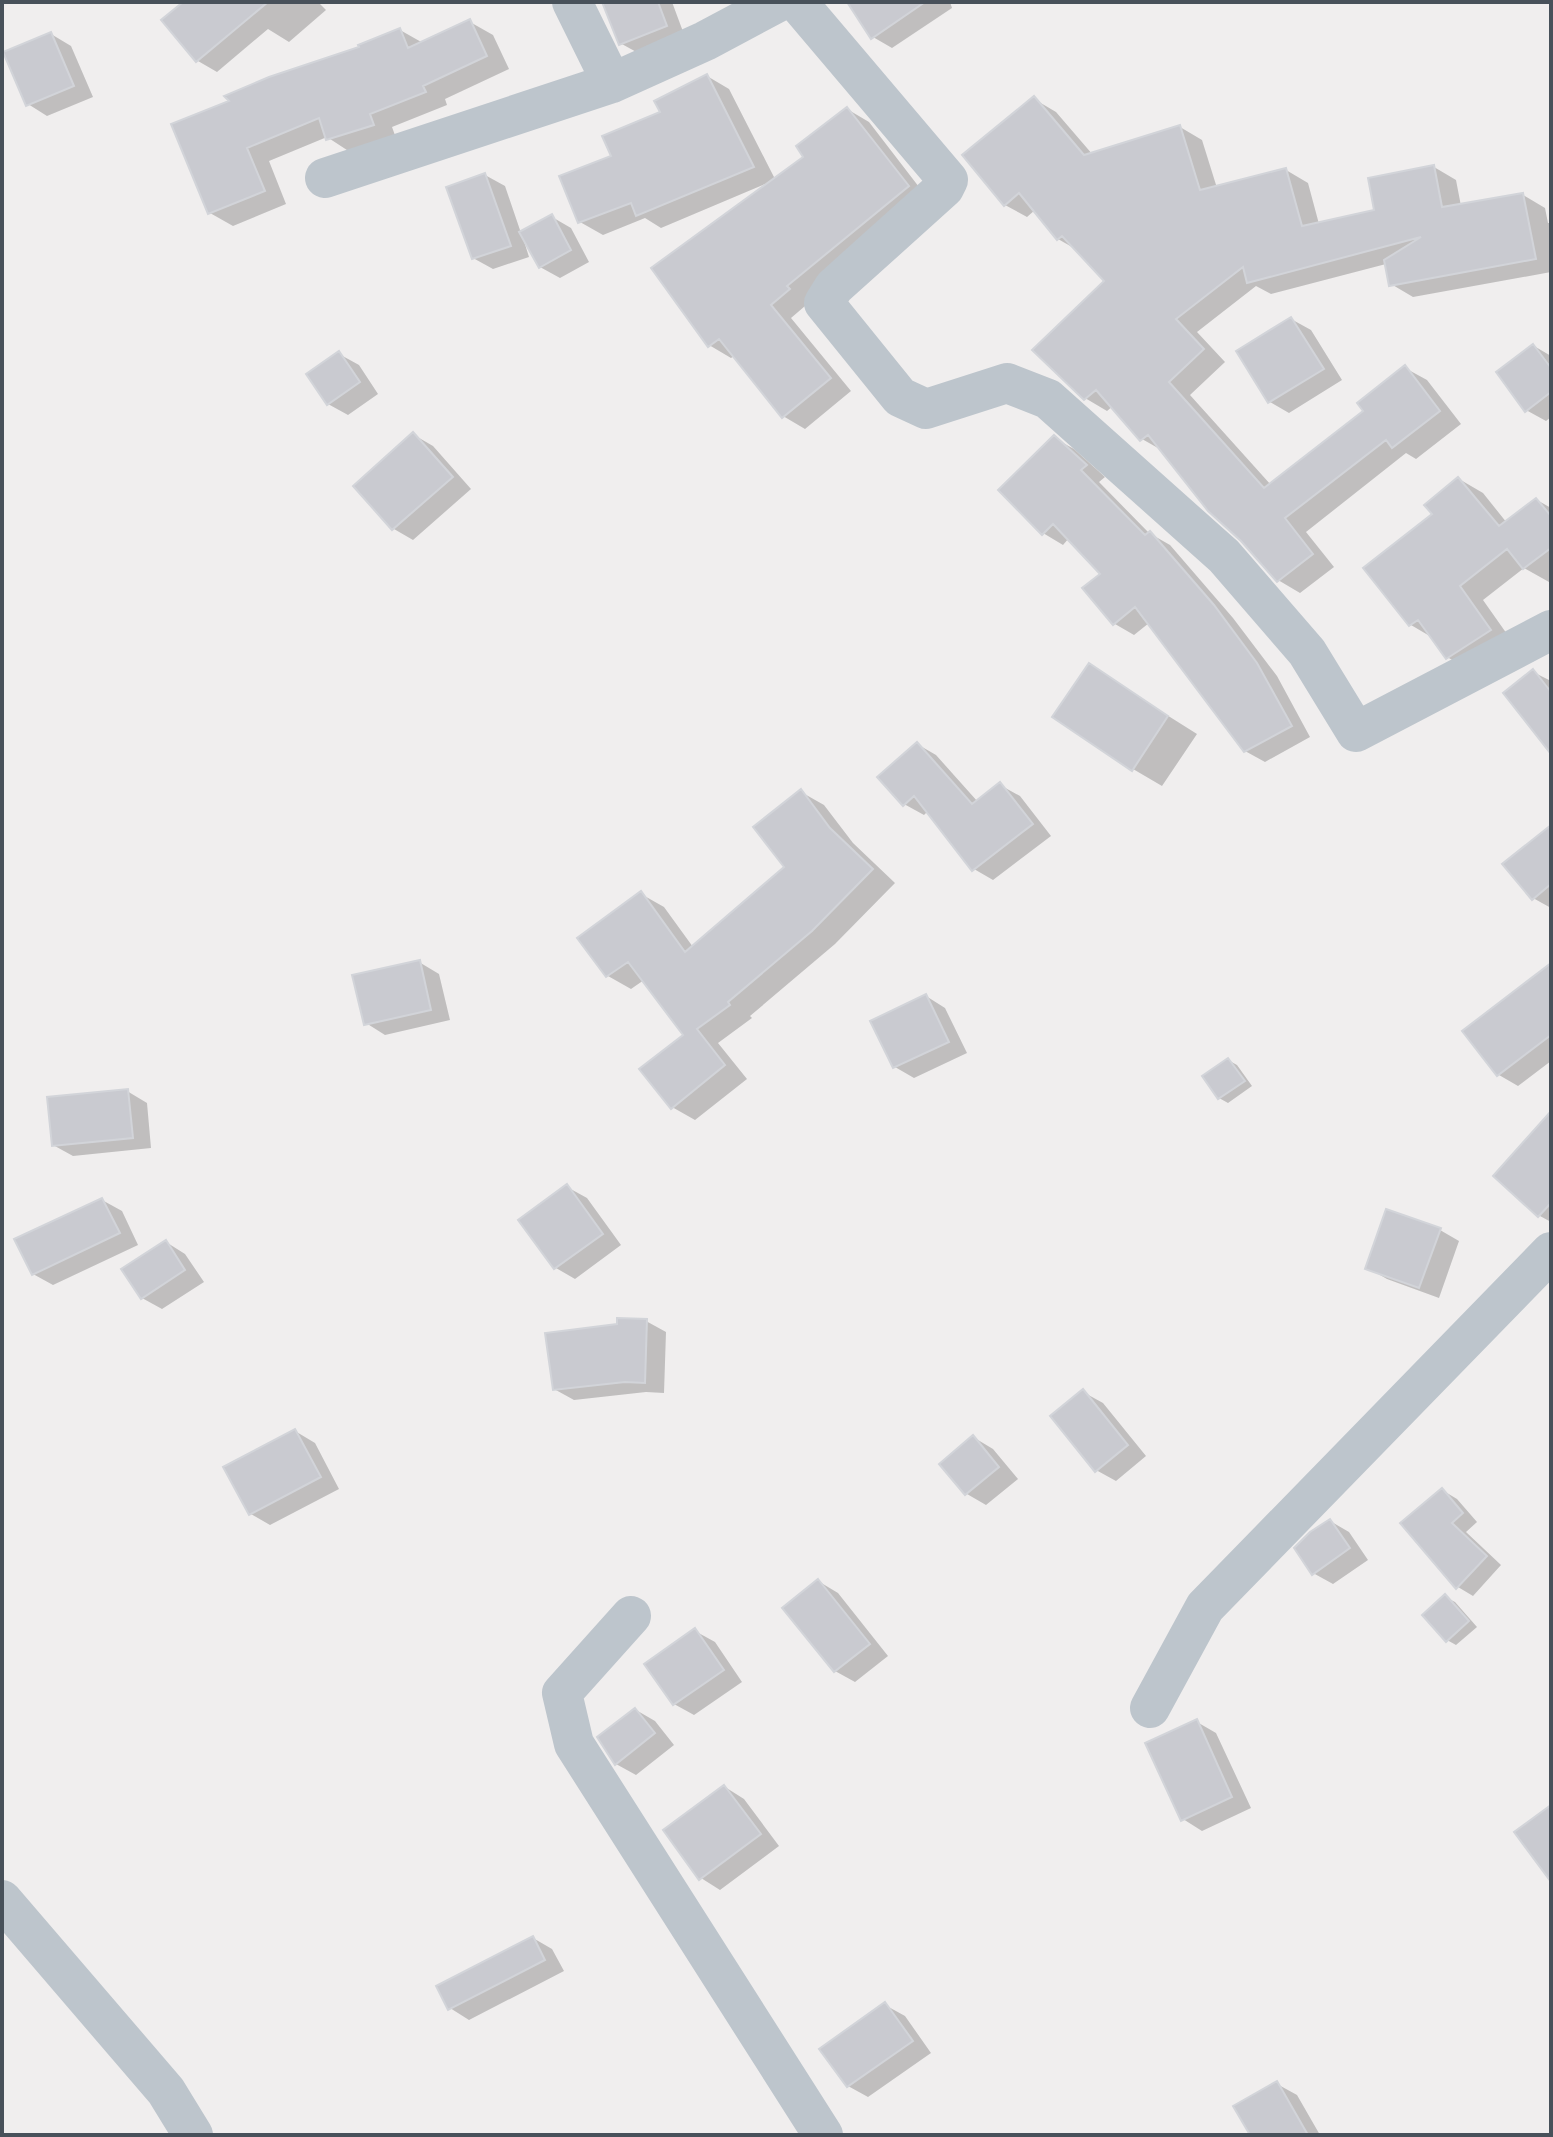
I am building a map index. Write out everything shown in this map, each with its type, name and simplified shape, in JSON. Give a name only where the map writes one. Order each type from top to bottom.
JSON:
[{"type":"street","points":[[572,2],[612,83]]},
{"type":"street","points":[[325,178],[612,83],[705,41],[778,2]]},
{"type":"street","points":[[794,2],[948,180],[944,188],[834,287],[824,303],[900,397],[926,409],[1007,383],[1048,399],[1224,556],[1307,652],[1356,732],[1551,630]]},
{"type":"street","points":[[1150,1708],[1205,1607],[1551,1252]]},
{"type":"street","points":[[631,1616],[562,1693],[574,1744],[823,2135]]},
{"type":"street","points":[[2,1900],[166,2091],[193,2135]]},
{"type":"building","points":[[183,2],[268,2],[196,62],[161,20]]},
{"type":"building","points":[[602,2],[658,2],[667,26],[619,45]]},
{"type":"building","points":[[847,2],[925,2],[871,39]]},
{"type":"building","points":[[470,19],[487,56],[423,86],[426,92],[370,114],[374,125],[326,140],[319,118],[247,148],[265,191],[208,214],[171,124],[229,101],[224,96],[269,77],[359,47],[400,28],[408,48]]},
{"type":"building","points":[[51,32],[74,86],[26,106],[3,52]]},
{"type":"building","points":[[707,74],[754,167],[636,216],[631,203],[578,223],[559,176],[611,156],[602,136],[660,112],[654,101]]},
{"type":"building","points":[[1034,96],[1084,155],[1180,125],[1200,190],[1286,168],[1302,226],[1374,210],[1368,178],[1434,165],[1442,207],[1523,193],[1536,259],[1389,286],[1384,260],[1421,237],[1247,283],[1243,267],[1176,319],[1204,349],[1169,382],[1264,488],[1363,411],[1357,403],[1405,365],[1440,411],[1392,448],[1386,440],[1285,518],[1313,554],[1277,582],[1241,541],[1208,511],[1148,435],[1140,441],[1096,390],[1084,400],[1032,350],[1104,281],[1062,236],[1057,240],[1019,193],[1004,206],[962,155]]},
{"type":"building","points":[[847,107],[909,186],[787,286],[790,289],[771,305],[831,378],[782,418],[719,339],[708,347],[651,268],[803,157],[796,146]]},
{"type":"building","points":[[485,173],[511,246],[472,259],[446,187]]},
{"type":"building","points":[[552,214],[571,250],[539,268],[519,232]]},
{"type":"building","points":[[1291,317],[1324,369],[1268,403],[1236,351]]},
{"type":"building","points":[[1533,344],[1551,368],[1551,392],[1525,412],[1496,372]]},
{"type":"building","points":[[339,351],[360,382],[327,405],[306,374]]},
{"type":"building","points":[[413,432],[453,477],[392,530],[353,486]]},
{"type":"building","points":[[1054,435],[1087,465],[1081,470],[1145,535],[1150,531],[1214,605],[1257,663],[1292,726],[1244,752],[1135,607],[1113,625],[1082,588],[1100,574],[1053,524],[1042,535],[998,490]]},
{"type":"building","points":[[1458,477],[1499,526],[1536,498],[1551,516],[1551,548],[1523,569],[1507,549],[1460,586],[1491,630],[1446,659],[1418,620],[1409,626],[1363,568],[1432,514],[1424,505]]},
{"type":"building","points":[[1089,663],[1168,716],[1132,771],[1052,717]]},
{"type":"building","points":[[1533,669],[1551,692],[1551,754],[1503,693]]},
{"type":"building","points":[[917,742],[972,804],[1000,782],[1033,824],[972,871],[914,796],[903,806],[877,777]]},
{"type":"building","points":[[801,789],[830,828],[873,869],[812,931],[728,1002],[730,1005],[697,1029],[725,1065],[671,1109],[639,1069],[683,1035],[628,962],[606,977],[577,938],[641,891],[685,952],[784,867],[753,827]]},
{"type":"building","points":[[1551,825],[1551,884],[1532,900],[1502,864]]},
{"type":"building","points":[[420,960],[431,1010],[364,1025],[352,975]]},
{"type":"building","points":[[1551,963],[1551,1035],[1497,1076],[1462,1031]]},
{"type":"building","points":[[926,994],[949,1042],[893,1068],[870,1021]]},
{"type":"building","points":[[1228,1058],[1245,1081],[1218,1099],[1202,1076]]},
{"type":"building","points":[[128,1089],[133,1138],[52,1146],[47,1097]]},
{"type":"building","points":[[1551,1111],[1551,1203],[1538,1217],[1493,1176]]},
{"type":"building","points":[[567,1184],[603,1234],[554,1269],[518,1220]]},
{"type":"building","points":[[102,1198],[120,1233],[32,1275],[14,1239]]},
{"type":"building","points":[[1386,1209],[1441,1228],[1419,1288],[1365,1269]]},
{"type":"building","points":[[166,1240],[185,1270],[141,1299],[121,1269]]},
{"type":"building","points":[[617,1318],[647,1319],[645,1383],[625,1382],[553,1390],[545,1333],[617,1324]]},
{"type":"building","points":[[1083,1389],[1128,1445],[1095,1472],[1050,1416]]},
{"type":"building","points":[[295,1429],[321,1477],[249,1515],[223,1467]]},
{"type":"building","points":[[973,1435],[999,1467],[965,1495],[939,1464]]},
{"type":"building","points":[[1442,1488],[1463,1513],[1452,1523],[1487,1556],[1456,1589],[1400,1523]]},
{"type":"building","points":[[1330,1519],[1350,1548],[1312,1575],[1294,1548],[1310,1532]]},
{"type":"building","points":[[818,1579],[870,1644],[834,1672],[782,1608]]},
{"type":"building","points":[[1445,1594],[1469,1621],[1446,1642],[1422,1615]]},
{"type":"building","points":[[695,1628],[724,1670],[673,1705],[644,1664]]},
{"type":"building","points":[[635,1708],[655,1733],[615,1765],[597,1737]]},
{"type":"building","points":[[1197,1719],[1232,1797],[1181,1821],[1145,1743]]},
{"type":"building","points":[[724,1785],[761,1834],[699,1880],[663,1830]]},
{"type":"building","points":[[1551,1805],[1551,1882],[1514,1832]]},
{"type":"building","points":[[533,1936],[545,1960],[448,2010],[436,1986]]},
{"type":"building","points":[[885,2002],[913,2041],[847,2087],[819,2049]]},
{"type":"building","points":[[1277,2081],[1308,2135],[1250,2135],[1233,2106]]}]
